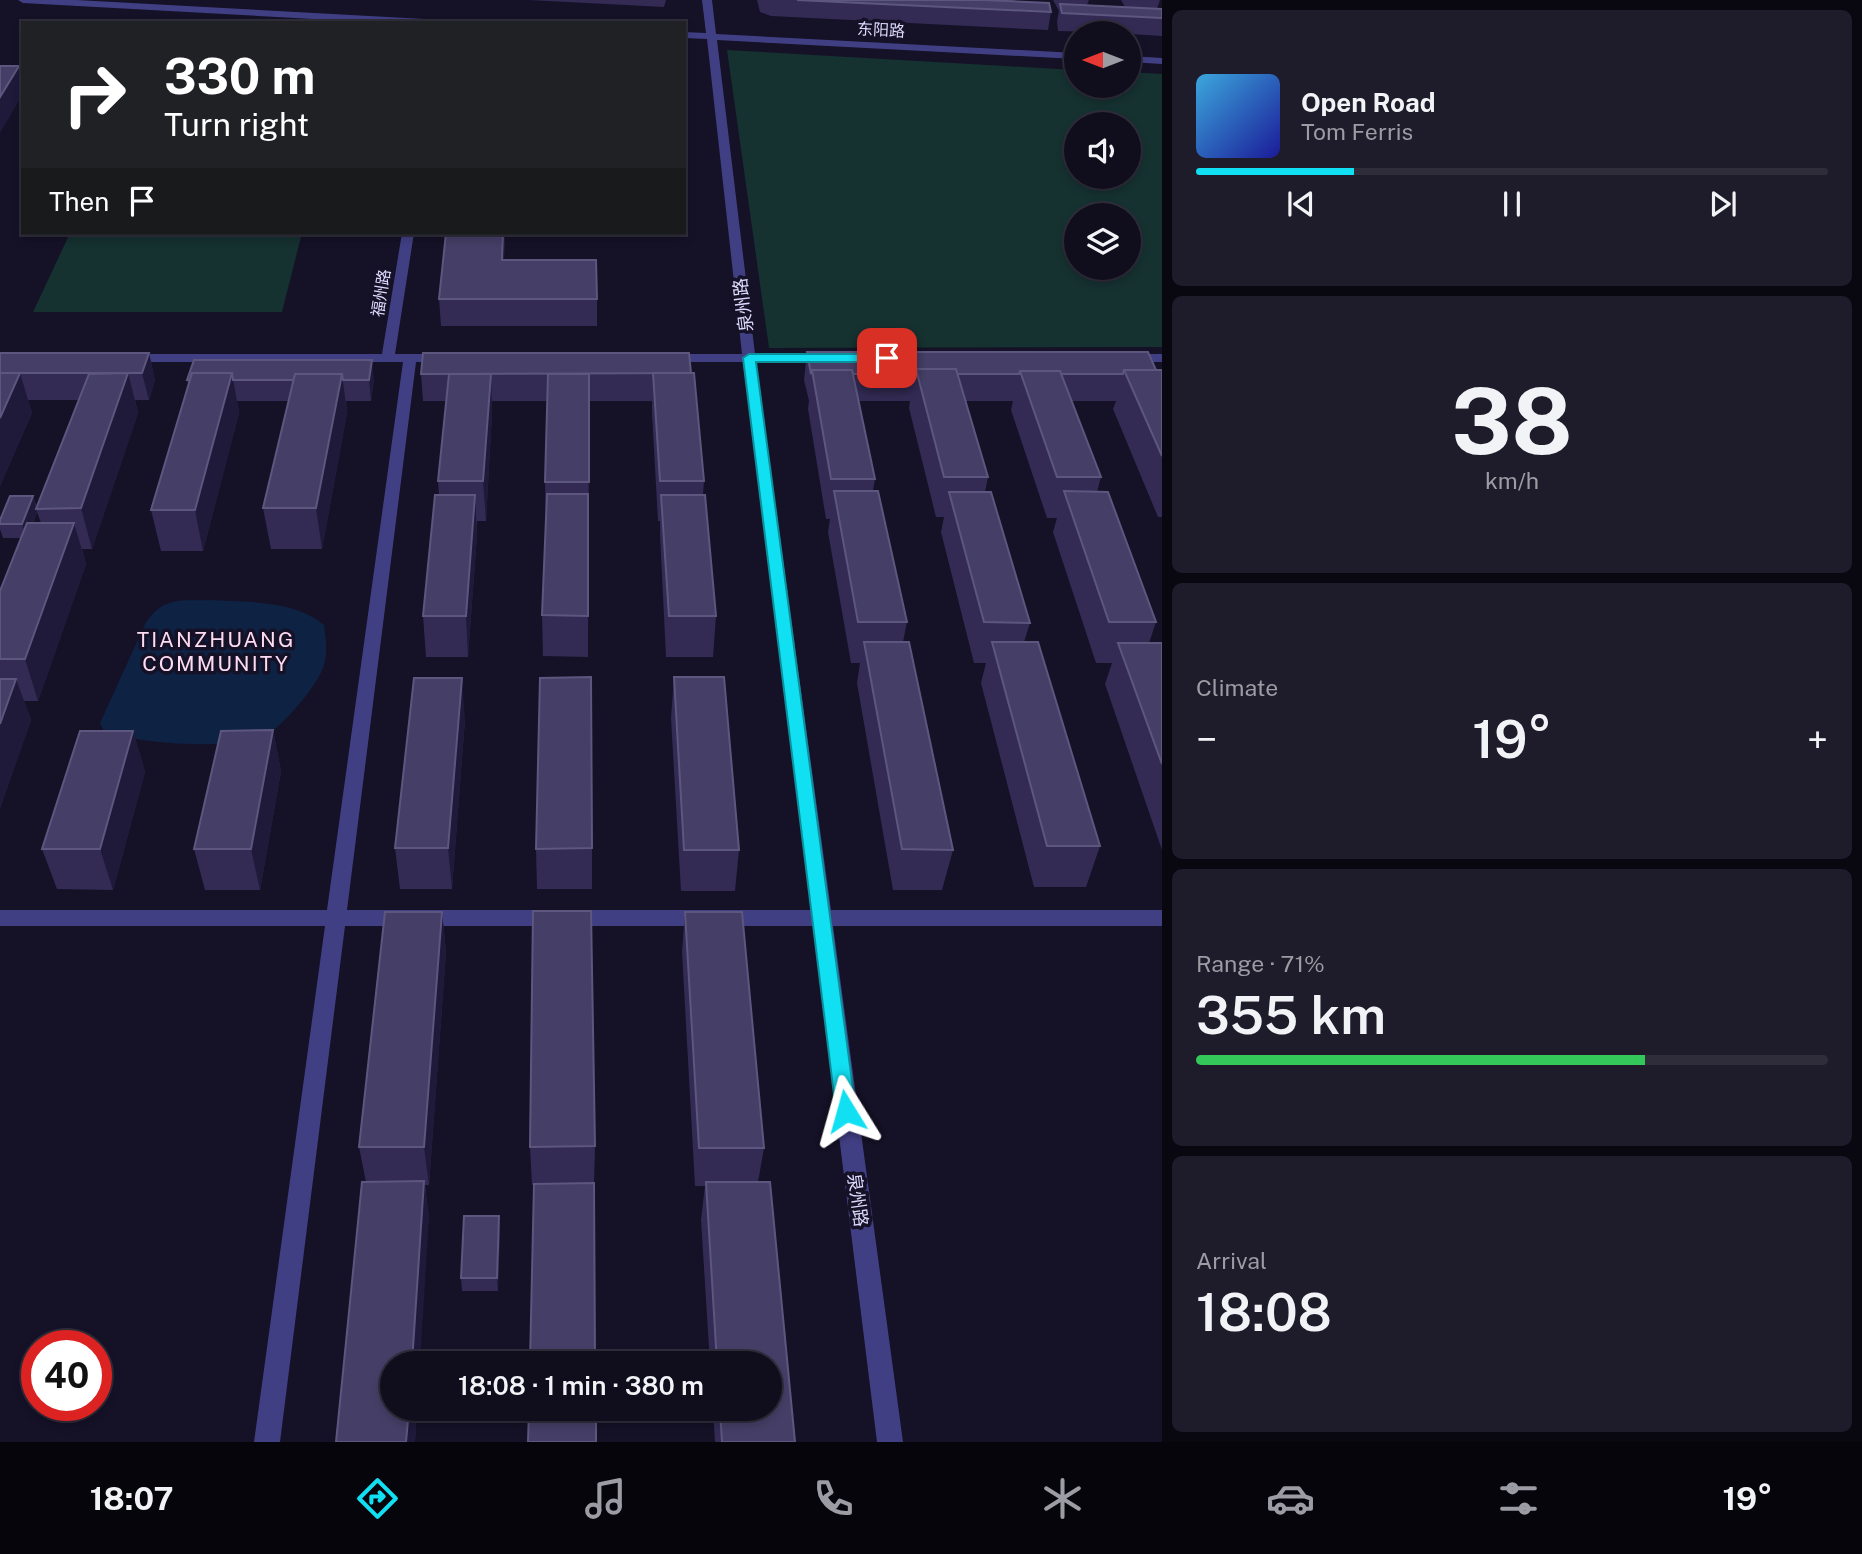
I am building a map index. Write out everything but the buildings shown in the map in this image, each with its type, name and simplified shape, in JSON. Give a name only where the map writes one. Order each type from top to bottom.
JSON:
[{"type":"street","points":[[23,0],[192,4],[417,21]]},
{"type":"street","name":"泉州路","points":[[707,0],[749,358],[890,1442]]},
{"type":"street","name":"东阳路","points":[[686,35],[1064,55]]},
{"type":"street","points":[[1141,60],[1162,61]]},
{"type":"street","name":"福州路","points":[[388,358],[408,235]]},
{"type":"street","points":[[111,358],[464,358]]},
{"type":"street","points":[[267,1442],[410,358]]},
{"type":"street","points":[[654,358],[845,358]]},
{"type":"street","points":[[1107,358],[1162,358]]},
{"type":"street","points":[[0,918],[1162,918]]},
{"type":"green space","points":[[727,50],[1064,69],[1064,98],[1141,98],[1141,73],[1162,74],[1162,347],[769,348]]},
{"type":"green space","points":[[69,235],[301,235],[282,312],[33,312]]},
{"type":"water","points":[[210,600],[255,602],[285,607],[312,617],[324,625],[325,663],[305,697],[286,719],[267,735],[245,742],[181,744],[136,739],[104,731],[100,723],[146,622],[167,604]]},
{"type":"district","name":"TIANZHUANG COMMUNITY","points":[[216,651]]},
{"type":"route","points":[[846,1111],[749,358],[887,358]]}]
